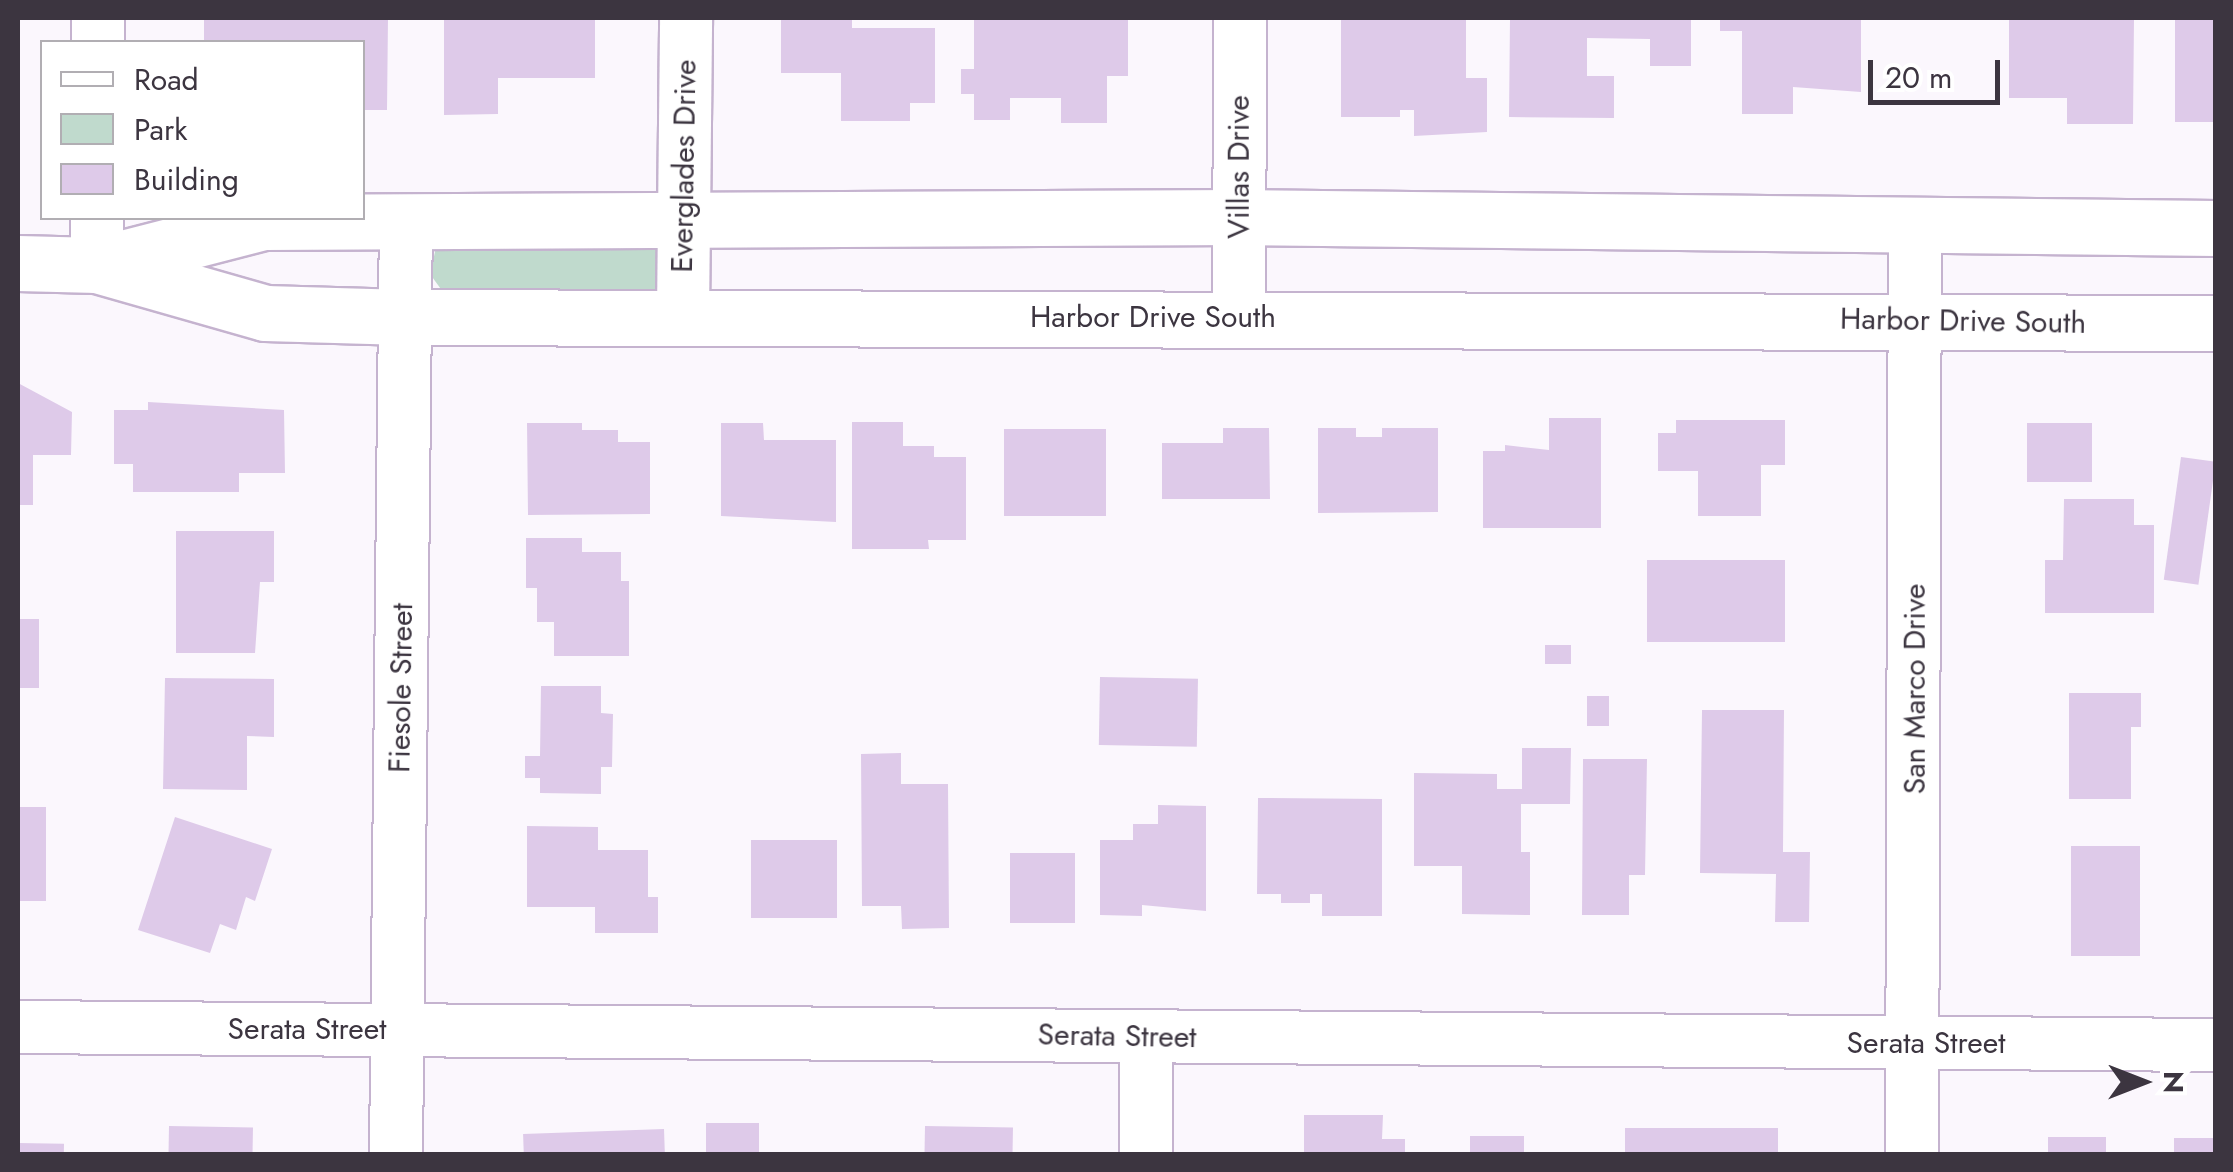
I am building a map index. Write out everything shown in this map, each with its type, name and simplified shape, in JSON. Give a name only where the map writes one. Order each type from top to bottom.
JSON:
[{"type":"street","name":"Everglades Drive","points":[[683,316],[686,18]]},
{"type":"street","name":"Villas Drive","points":[[1238,317],[1240,18]]},
{"type":"street","name":"Harbor Drive South","points":[[18,264],[97,241],[264,222],[684,223],[1238,216],[2216,228]]},
{"type":"street","name":"Fiesole Street","points":[[396,1154],[406,222]]},
{"type":"street","name":"San Marco Drive","points":[[1912,1154],[1915,224]]},
{"type":"street","name":"Harbor Drive South","points":[[97,241],[265,314],[406,318],[1238,317],[2216,323]]},
{"type":"street","name":"Serata Street","points":[[18,1027],[2216,1045]]},
{"type":"street","points":[[1146,1036],[1146,1154]]},
{"type":"green space","points":[[643,234],[669,252],[656,296],[443,292],[430,274],[437,243]]},
{"type":"building","points":[[204,18],[388,18],[387,110],[365,110],[365,40],[204,40]]},
{"type":"building","points":[[444,18],[595,18],[595,78],[498,78],[498,114],[444,115]]},
{"type":"building","points":[[781,18],[852,18],[852,28],[935,28],[935,103],[910,103],[910,121],[841,121],[841,73],[781,73]]},
{"type":"building","points":[[974,18],[1128,18],[1128,76],[1107,76],[1107,123],[1061,123],[1061,98],[1010,98],[1010,120],[974,120],[974,94],[961,94],[961,69],[974,69]]},
{"type":"building","points":[[1341,18],[1466,18],[1466,78],[1487,78],[1487,132],[1414,136],[1414,110],[1400,110],[1400,117],[1341,117]]},
{"type":"building","points":[[1510,18],[1691,18],[1691,66],[1650,66],[1650,39],[1587,38],[1587,76],[1614,76],[1614,118],[1509,117]]},
{"type":"building","points":[[1720,18],[1861,18],[1861,92],[1793,87],[1793,114],[1742,114],[1742,31],[1720,31]]},
{"type":"building","points":[[2009,18],[2134,18],[2133,124],[2067,124],[2067,98],[2009,98]]},
{"type":"building","points":[[2175,18],[2216,18],[2216,122],[2175,122]]},
{"type":"building","points":[[18,383],[72,412],[71,455],[33,455],[33,505],[18,505]]},
{"type":"building","points":[[148,402],[284,410],[285,473],[239,473],[239,492],[133,492],[133,464],[114,464],[114,410],[148,410]]},
{"type":"building","points":[[1549,418],[1601,418],[1601,528],[1483,528],[1483,451],[1505,451],[1505,445],[1549,450]]},
{"type":"building","points":[[1676,420],[1785,420],[1785,465],[1761,465],[1761,516],[1698,516],[1698,471],[1658,471],[1658,433],[1676,433]]},
{"type":"building","points":[[852,422],[903,422],[903,446],[934,446],[934,457],[966,457],[966,540],[928,540],[929,549],[852,549]]},
{"type":"building","points":[[527,423],[582,423],[582,430],[618,430],[618,442],[650,442],[650,514],[528,515]]},
{"type":"building","points":[[721,423],[763,423],[764,440],[836,440],[836,522],[721,516]]},
{"type":"building","points":[[2027,423],[2092,423],[2092,482],[2027,482]]},
{"type":"building","points":[[1223,428],[1269,428],[1270,499],[1162,499],[1162,443],[1223,443]]},
{"type":"building","points":[[1318,428],[1356,428],[1356,437],[1382,437],[1382,428],[1438,428],[1438,512],[1318,513]]},
{"type":"building","points":[[1004,429],[1106,429],[1106,516],[1004,516]]},
{"type":"building","points":[[2181,457],[2216,462],[2198,585],[2164,580]]},
{"type":"building","points":[[2064,499],[2134,499],[2134,525],[2154,525],[2154,613],[2045,613],[2045,560],[2063,560]]},
{"type":"building","points":[[176,531],[274,531],[274,582],[260,582],[255,653],[176,653]]},
{"type":"building","points":[[526,538],[582,538],[582,552],[621,552],[621,581],[629,581],[629,656],[554,656],[554,622],[537,622],[537,588],[526,588]]},
{"type":"building","points":[[1647,560],[1785,560],[1785,642],[1647,642]]},
{"type":"building","points":[[18,619],[39,619],[39,688],[18,688]]},
{"type":"building","points":[[1545,645],[1571,645],[1571,664],[1545,664]]},
{"type":"building","points":[[1100,677],[1198,679],[1197,747],[1099,745]]},
{"type":"building","points":[[165,678],[274,679],[274,737],[247,736],[247,790],[163,789]]},
{"type":"building","points":[[541,686],[601,686],[601,713],[613,714],[612,767],[601,767],[601,794],[540,793],[540,778],[525,778],[525,756],[540,756]]},
{"type":"building","points":[[2069,693],[2141,693],[2141,727],[2131,727],[2131,799],[2069,799]]},
{"type":"building","points":[[1587,696],[1609,696],[1609,726],[1587,726]]},
{"type":"building","points":[[1702,710],[1784,710],[1783,852],[1810,852],[1809,922],[1775,922],[1776,874],[1700,873]]},
{"type":"building","points":[[1522,748],[1571,748],[1570,804],[1521,804],[1521,852],[1530,852],[1530,915],[1462,914],[1462,866],[1414,866],[1414,773],[1497,774],[1497,789],[1522,789]]},
{"type":"building","points":[[901,753],[901,784],[948,784],[949,928],[902,929],[901,906],[862,906],[861,754]]},
{"type":"building","points":[[1583,759],[1647,759],[1645,875],[1629,875],[1629,915],[1582,915]]},
{"type":"building","points":[[1258,798],[1382,799],[1382,916],[1322,916],[1322,894],[1310,894],[1310,903],[1281,903],[1281,894],[1257,894]]},
{"type":"building","points":[[1158,805],[1206,806],[1206,911],[1142,905],[1142,916],[1100,915],[1100,840],[1133,840],[1133,824],[1158,824]]},
{"type":"building","points":[[18,807],[46,807],[46,901],[18,901]]},
{"type":"building","points":[[175,817],[272,849],[255,901],[246,897],[236,930],[220,924],[210,953],[138,930]]},
{"type":"building","points":[[527,826],[598,827],[598,850],[648,850],[648,897],[658,897],[658,933],[595,933],[595,907],[527,907]]},
{"type":"building","points":[[751,840],[837,840],[837,918],[751,918]]},
{"type":"building","points":[[2071,846],[2140,846],[2140,956],[2071,956]]},
{"type":"building","points":[[1010,853],[1075,853],[1075,923],[1010,923]]},
{"type":"building","points":[[1304,1115],[1383,1115],[1382,1139],[1405,1139],[1405,1154],[1304,1154]]},
{"type":"building","points":[[706,1123],[759,1123],[759,1154],[706,1154]]},
{"type":"building","points":[[169,1126],[253,1127],[253,1154],[169,1154]]},
{"type":"building","points":[[925,1126],[1013,1128],[1013,1154],[925,1154]]},
{"type":"building","points":[[1625,1128],[1778,1128],[1778,1154],[1625,1154]]},
{"type":"building","points":[[664,1129],[665,1154],[524,1154],[523,1134]]},
{"type":"building","points":[[1470,1136],[1524,1136],[1524,1154],[1470,1154]]},
{"type":"building","points":[[2048,1137],[2106,1137],[2106,1154],[2048,1154]]},
{"type":"building","points":[[2174,1138],[2216,1138],[2216,1154],[2174,1154]]},
{"type":"building","points":[[18,1143],[64,1144],[64,1154],[18,1154]]}]
